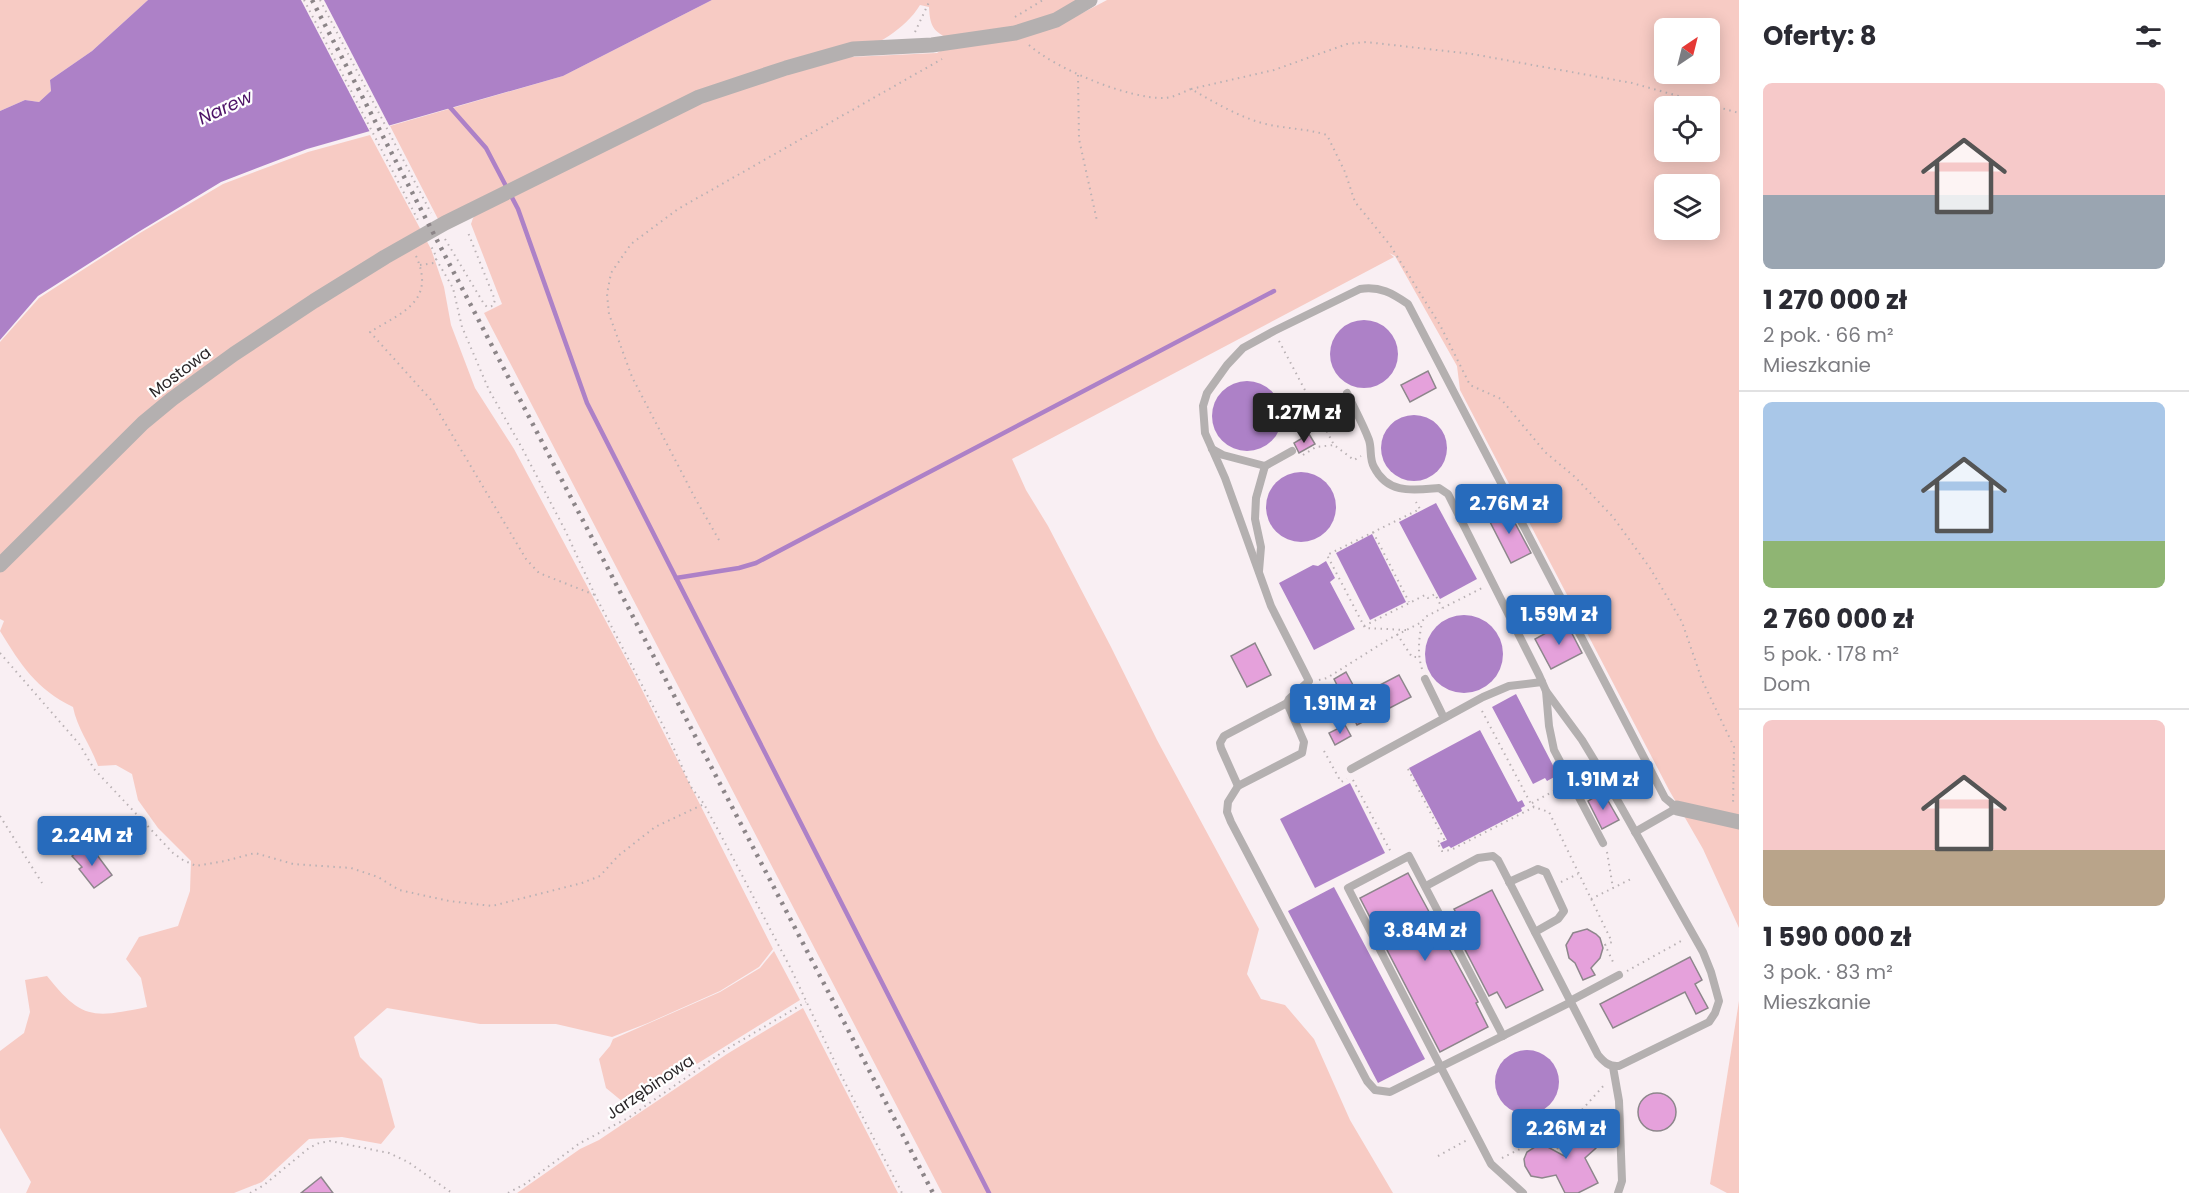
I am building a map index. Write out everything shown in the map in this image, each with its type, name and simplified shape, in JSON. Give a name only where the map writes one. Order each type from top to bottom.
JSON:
[{"type":"street","name":"Mostowa","points":[[0,565],[143,423],[172,399],[305,307],[461,215],[699,98],[786,68],[853,49],[975,40],[1015,33],[1056,20],[1090,0]]},
{"type":"street","points":[[1677,808],[1739,822]]},
{"type":"lane","points":[[1238,786],[1221,748],[1220,743],[1224,736],[1287,704],[1289,699],[1309,681],[1271,606],[1225,478],[1205,433],[1202,419],[1203,406],[1207,393],[1227,365],[1243,348],[1360,289],[1371,287],[1393,294],[1408,304],[1665,798],[1677,808],[1635,832]]},
{"type":"lane","points":[[1347,393],[1368,437],[1374,467],[1386,482],[1401,490],[1439,488],[1448,494],[1546,691],[1582,740],[1703,952],[1719,1001],[1715,1013],[1709,1022],[1613,1067],[1605,1063],[1598,1055],[1498,860],[1486,855],[1426,886]]},
{"type":"lane","points":[[1212,449],[1224,455],[1265,466],[1292,451]]},
{"type":"lane","points":[[1259,574],[1261,547],[1255,519],[1256,498],[1265,466]]},
{"type":"lane","points":[[1425,679],[1444,718]]},
{"type":"lane","points":[[1351,769],[1476,700],[1509,686],[1542,682]]},
{"type":"lane","points":[[1546,691],[1553,744],[1604,843]]},
{"type":"lane","points":[[1287,704],[1304,742],[1302,753],[1238,786],[1228,802],[1227,812],[1370,1086],[1381,1092],[1390,1092],[1571,1002],[1619,975]]},
{"type":"lane","points":[[1503,1036],[1409,856],[1348,888],[1491,1164],[1523,1193]]},
{"type":"lane","points":[[1509,882],[1538,869],[1546,872],[1554,886],[1564,910],[1558,919],[1535,932]]},
{"type":"lane","points":[[1613,1067],[1619,1101],[1622,1170],[1622,1181],[1618,1193]]},
{"type":"path","points":[[304,0],[424,231]]},
{"type":"path","points":[[320,0],[432,214]]},
{"type":"path","points":[[910,46],[930,0]]},
{"type":"path","points":[[1014,17],[1043,0]]},
{"type":"path","points":[[1191,89],[1274,70],[1347,44],[1366,42],[1472,54],[1632,83],[1739,113]]},
{"type":"path","points":[[719,540],[632,377],[609,314],[607,294],[611,273],[631,244],[678,209],[943,59]]},
{"type":"path","points":[[1078,75],[1079,140],[1097,221]]},
{"type":"path","points":[[442,235],[484,304],[487,307],[493,306],[495,300],[491,288],[461,215]]},
{"type":"path","points":[[429,242],[453,288],[462,327],[489,390],[565,530],[691,787],[704,804],[807,1002],[902,1193]]},
{"type":"path","points":[[410,243],[422,269],[422,289],[412,304],[370,332],[432,401],[525,559],[539,573],[595,595]]},
{"type":"path","points":[[420,265],[434,263],[436,259]]},
{"type":"path","points":[[1274,331],[1334,445],[1354,460],[1370,452]]},
{"type":"path","points":[[1292,451],[1298,458],[1316,447],[1334,445]]},
{"type":"path","points":[[1406,630],[1365,628],[1328,555],[1420,509],[1411,491]]},
{"type":"path","points":[[1373,532],[1409,603]]},
{"type":"path","points":[[1425,679],[1418,656],[1422,622],[1425,617],[1493,583]]},
{"type":"path","points":[[1364,626],[1425,594],[1428,598],[1435,594],[1442,608]]},
{"type":"path","points":[[1309,681],[1327,678],[1397,634],[1422,622]]},
{"type":"path","points":[[1397,634],[1412,657],[1418,656]]},
{"type":"path","points":[[0,653],[80,745],[94,769],[122,800],[173,853],[196,866],[255,853],[293,864],[351,868],[378,877],[399,890],[449,901],[492,906],[582,883],[600,876],[618,856],[655,826],[704,804]]},
{"type":"path","points":[[1476,700],[1531,804],[1549,812],[1612,942],[1605,945],[1619,975],[1693,935]]},
{"type":"path","points":[[1324,751],[1341,782],[1352,777],[1396,863]]},
{"type":"path","points":[[1408,769],[1444,839],[1437,842],[1442,851],[1451,850],[1534,807]]},
{"type":"path","points":[[1531,804],[1571,781]]},
{"type":"path","points":[[0,816],[42,883]]},
{"type":"path","points":[[1604,843],[1613,888]]},
{"type":"path","points":[[1554,886],[1579,873]]},
{"type":"path","points":[[1591,899],[1633,878]]},
{"type":"path","name":"Jarzębinowa","points":[[508,1193],[525,1184],[580,1143],[628,1118],[727,1049],[807,1002]]},
{"type":"path","points":[[1554,1141],[1603,1084],[1615,1080]]},
{"type":"path","points":[[1540,1116],[1558,1149]]},
{"type":"path","points":[[1491,1164],[1550,1134]]},
{"type":"path","points":[[1438,1156],[1476,1135]]},
{"type":"path","points":[[250,1193],[264,1185],[309,1149],[319,1143],[330,1141],[389,1153],[408,1162],[452,1193]]},
{"type":"shaded area","points":[[0,0],[148,0],[92,51],[50,80],[51,91],[39,102],[25,100],[0,111]]},
{"type":"shaded area","points":[[712,0],[1079,0],[1016,39],[1051,28],[1107,0],[1739,0],[1739,928],[1703,849],[1669,790],[1460,390],[1457,366],[1395,256],[1389,253],[1394,257],[1012,459],[1157,740],[1259,929],[1247,974],[1261,999],[1285,1005],[1314,1039],[1350,1120],[1393,1193],[942,1193],[484,313],[502,304],[471,224],[479,211],[438,219],[390,126],[563,76]],"holes":[[[920,5],[929,7],[932,26],[943,36],[955,42],[937,53],[850,57],[889,36],[906,22]]]},
{"type":"shaded area","points":[[370,135],[431,249],[444,287],[451,325],[475,388],[514,449],[633,672],[773,949],[759,967],[720,991],[612,1037],[556,1024],[480,1024],[387,1008],[354,1037],[360,1057],[382,1079],[395,1127],[381,1144],[342,1137],[309,1139],[262,1182],[234,1193],[26,1193],[31,1182],[0,1128],[0,1051],[24,1033],[30,1012],[25,980],[47,976],[70,1001],[90,1012],[114,1013],[147,1007],[141,978],[126,959],[139,937],[178,926],[190,891],[191,861],[158,828],[138,800],[132,774],[116,765],[98,766],[73,707],[49,692],[30,675],[0,631],[4,621],[0,619],[0,342],[39,298],[140,233],[223,184],[308,152]]},
{"type":"shaded area","points":[[774,951],[800,1000],[651,1091],[623,1102],[606,1088],[599,1059],[613,1039],[720,992],[760,968]]},
{"type":"shaded area","points":[[1739,1001],[1739,1193],[1727,1193],[1710,1184]]},
{"type":"shaded area","points":[[803,1008],[898,1193],[517,1193],[580,1149],[599,1140],[727,1054]]},
{"type":"water","name":"Narew","points":[[148,0],[712,0],[563,76],[307,149],[221,182],[38,296],[0,340],[0,111],[25,100],[39,102],[51,91],[50,80],[92,51]]},
{"type":"water","points":[[1364,320],[1377,323],[1388,330],[1395,341],[1398,354],[1395,367],[1388,378],[1377,385],[1364,388],[1351,385],[1340,378],[1333,367],[1330,354],[1333,341],[1340,330],[1351,323]]},
{"type":"water","points":[[1254,381],[1267,387],[1276,396],[1280,402],[1282,416],[1280,430],[1272,441],[1261,449],[1240,451],[1222,441],[1214,430],[1212,409],[1222,391],[1233,383]]},
{"type":"water","points":[[1407,415],[1421,415],[1433,420],[1442,429],[1447,448],[1445,461],[1438,472],[1421,481],[1407,481],[1395,476],[1386,467],[1381,455],[1381,441],[1386,429],[1395,420]]},
{"type":"water","points":[[1308,472],[1321,478],[1330,487],[1334,493],[1336,507],[1334,521],[1326,532],[1315,540],[1294,542],[1276,532],[1268,521],[1266,500],[1276,482],[1287,474]]},
{"type":"water","points":[[1436,503],[1477,579],[1440,599],[1399,522]]},
{"type":"water","points":[[1372,534],[1406,602],[1370,620],[1336,553]]},
{"type":"water","points":[[1326,561],[1335,578],[1330,582],[1355,629],[1314,650],[1279,583],[1313,565],[1318,566]]},
{"type":"water","points":[[1464,615],[1479,618],[1496,632],[1503,654],[1500,669],[1486,686],[1464,693],[1449,690],[1432,676],[1425,654],[1428,639],[1442,622]]},
{"type":"water","points":[[1516,694],[1558,775],[1547,781],[1545,778],[1533,784],[1492,707]]},
{"type":"water","points":[[1480,730],[1518,802],[1522,800],[1525,806],[1521,808],[1522,811],[1451,848],[1449,846],[1443,849],[1440,843],[1447,840],[1409,768]]},
{"type":"water","points":[[1350,783],[1385,853],[1315,888],[1280,819]]},
{"type":"water","points":[[1334,887],[1425,1059],[1378,1083],[1288,911]]},
{"type":"water","points":[[1521,1050],[1533,1050],[1550,1059],[1557,1070],[1559,1082],[1557,1094],[1550,1105],[1533,1114],[1521,1114],[1509,1109],[1500,1100],[1495,1088],[1495,1076],[1500,1064],[1509,1055]]},
{"type":"pier","points":[[301,0],[324,0],[391,129],[371,134]]},
{"type":"building","points":[[1428,371],[1436,388],[1410,402],[1401,385]]},
{"type":"building","points":[[1309,434],[1315,444],[1299,453],[1294,443]]},
{"type":"building","points":[[1506,506],[1531,553],[1511,563],[1487,516]]},
{"type":"building","points":[[1566,622],[1582,653],[1551,669],[1535,639]]},
{"type":"building","points":[[1255,643],[1271,675],[1247,687],[1231,656]]},
{"type":"building","points":[[1346,672],[1359,696],[1399,675],[1411,697],[1357,725],[1334,679]]},
{"type":"building","points":[[1345,725],[1351,736],[1335,745],[1329,733]]},
{"type":"building","points":[[1603,792],[1619,820],[1602,829],[1588,801]]},
{"type":"building","points":[[86,845],[112,875],[94,888],[79,869],[82,867],[72,856]]},
{"type":"building","points":[[1408,873],[1478,1002],[1476,1003],[1488,1027],[1440,1052],[1360,898]]},
{"type":"building","points":[[1492,890],[1543,990],[1506,1008],[1497,992],[1489,996],[1458,936],[1466,932],[1454,909]]},
{"type":"building","points":[[1587,929],[1600,938],[1603,948],[1600,958],[1591,968],[1595,975],[1583,980],[1575,963],[1569,958],[1566,945],[1573,933]]},
{"type":"building","points":[[1690,957],[1702,980],[1695,984],[1708,1008],[1696,1014],[1685,992],[1613,1028],[1600,1004]]},
{"type":"building","points":[[1657,1093],[1670,1099],[1676,1112],[1670,1125],[1657,1131],[1644,1125],[1638,1112],[1644,1099]]},
{"type":"building","points":[[1579,1123],[1591,1126],[1598,1137],[1596,1148],[1585,1158],[1598,1183],[1578,1193],[1565,1193],[1556,1175],[1542,1178],[1531,1176],[1525,1166],[1524,1159],[1527,1152],[1538,1145],[1546,1146],[1566,1157],[1565,1137],[1568,1131]]},
{"type":"building","points":[[321,1177],[333,1193],[301,1193]]},
{"type":"waterway","points":[[448,105],[486,148],[518,209],[587,403],[989,1193]]},
{"type":"waterway","points":[[676,578],[756,563],[1274,291]]},
{"type":"railway","points":[[312,0],[933,1193]]}]
